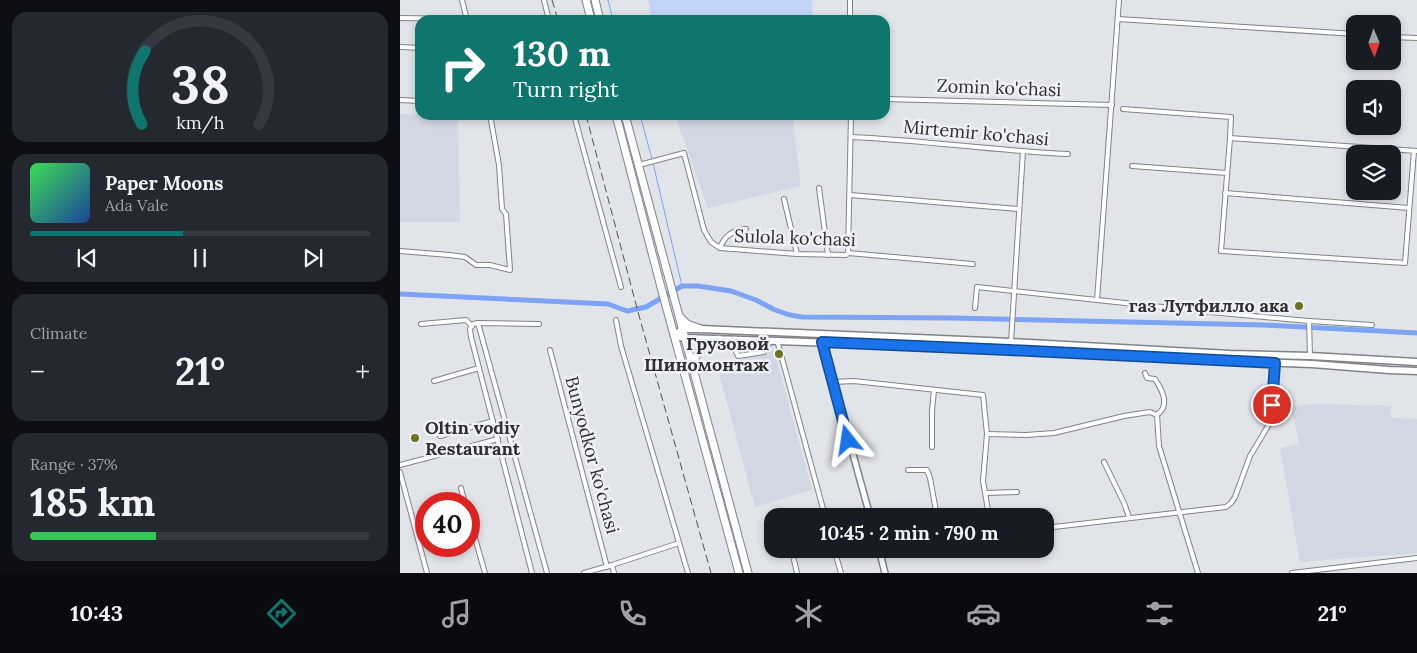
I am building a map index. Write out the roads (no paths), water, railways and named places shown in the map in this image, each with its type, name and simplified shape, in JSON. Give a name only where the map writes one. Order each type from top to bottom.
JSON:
[{"type":"highway","points":[[586,0],[590,15]]},
{"type":"highway","points":[[595,0],[599,15]]},
{"type":"highway","points":[[617,120],[739,573]]},
{"type":"highway","points":[[626,120],[748,573]]},
{"type":"highway","points":[[678,313],[687,324],[701,329]]},
{"type":"highway","points":[[693,367],[700,348],[718,338]]},
{"type":"highway","points":[[684,370],[688,365],[693,367]]},
{"type":"main road","points":[[674,335],[682,329],[701,329],[1417,362]]},
{"type":"main road","points":[[674,335],[685,338],[777,340],[1312,364],[1389,374],[1417,372]]},
{"type":"street","points":[[462,0],[466,15]]},
{"type":"street","points":[[544,0],[548,15]]},
{"type":"street","points":[[850,0],[850,15]]},
{"type":"street","points":[[1097,300],[1119,0]]},
{"type":"street","points":[[400,18],[415,18]]},
{"type":"street","points":[[1118,19],[1346,33]]},
{"type":"street","points":[[1401,37],[1417,38]]},
{"type":"street","points":[[400,47],[415,48]]},
{"type":"street","name":"Zomin ko'chasi","points":[[890,99],[1112,105]]},
{"type":"street","points":[[400,100],[415,101]]},
{"type":"street","points":[[1123,109],[1232,117],[1230,138],[1227,173],[1221,251],[1405,263],[1416,151],[1230,138]]},
{"type":"street","points":[[400,251],[465,257],[476,265],[490,265],[510,270],[506,214],[502,209],[499,165],[491,120]]},
{"type":"street","points":[[575,120],[621,287]]},
{"type":"street","points":[[848,253],[851,120]]},
{"type":"street","name":"Mirtemir ko'chasi","points":[[851,137],[899,139],[1068,154]]},
{"type":"street","points":[[1010,342],[1023,151]]},
{"type":"street","name":"Sulola ko'chasi","points":[[639,166],[684,153],[704,230],[711,242],[720,248],[797,254],[828,255],[848,253],[974,264]]},
{"type":"street","points":[[1132,166],[1227,173]]},
{"type":"street","points":[[819,188],[828,255]]},
{"type":"street","points":[[1226,193],[1409,208]]},
{"type":"street","points":[[850,195],[1018,209]]},
{"type":"street","points":[[784,199],[797,254]]},
{"type":"street","points":[[720,248],[728,235],[746,229]]},
{"type":"street","points":[[975,308],[977,287],[1215,313],[1310,322],[1372,325]]},
{"type":"street","points":[[420,324],[466,320],[472,326]]},
{"type":"street","points":[[616,320],[688,573]]},
{"type":"street","points":[[1310,322],[1310,356]]},
{"type":"street","points":[[478,323],[547,573]]},
{"type":"street","points":[[532,573],[470,329],[473,324],[478,323],[539,324]]},
{"type":"street","points":[[730,339],[738,356],[764,352],[770,340]]},
{"type":"street","points":[[777,340],[823,508]]},
{"type":"street","points":[[822,342],[868,508]]},
{"type":"street","name":"Bunyodkor ko'chasi","points":[[550,350],[607,567]]},
{"type":"street","points":[[1054,527],[1226,506],[1231,503],[1250,456],[1270,421],[1275,363]]},
{"type":"street","points":[[434,381],[479,368]]},
{"type":"street","points":[[1145,374],[1147,378],[1155,379],[1161,388],[1164,400],[1163,408],[1158,415],[1160,446],[1198,573]]},
{"type":"street","points":[[833,382],[854,381],[983,395],[987,434],[983,481],[988,508]]},
{"type":"street","points":[[932,447],[934,390]]},
{"type":"street","points":[[987,434],[1026,435],[1054,433],[1124,416],[1150,412],[1158,415]]},
{"type":"street","points":[[440,436],[493,421]]},
{"type":"street","points":[[400,465],[498,440]]},
{"type":"street","points":[[1104,462],[1129,517]]},
{"type":"street","points":[[908,470],[927,470],[936,508]]},
{"type":"street","points":[[400,472],[427,573]]},
{"type":"street","points":[[461,488],[462,492]]},
{"type":"street","points":[[985,493],[1016,492]]},
{"type":"street","points":[[584,573],[612,566],[679,543]]},
{"type":"street","points":[[480,556],[485,573]]},
{"type":"street","points":[[837,558],[841,573]]},
{"type":"street","points":[[881,558],[885,573]]},
{"type":"street","points":[[1292,573],[1417,558]]},
{"type":"street","points":[[794,560],[797,573]]},
{"type":"street","points":[[612,566],[614,573]]},
{"type":"street","points":[[1347,567],[1348,573]]},
{"type":"waterway","points":[[608,0],[612,15]]},
{"type":"waterway","points":[[641,120],[652,159]]},
{"type":"waterway","points":[[653,163],[682,286]]},
{"type":"waterway","points":[[400,294],[608,304],[627,311],[646,307],[682,286],[698,286],[731,291],[756,300],[775,310],[802,317],[954,318],[1263,325],[1417,333]]},
{"type":"railway","points":[[552,0],[556,15]]},
{"type":"railway","points":[[587,120],[638,312],[711,573]]},
{"type":"place","name":"газ Лутфилло ака","points":[[1299,306]]},
{"type":"place","name":"Грузовой Шиномонтаж","points":[[779,354]]},
{"type":"place","name":"Oltin vodiy Restaurant","points":[[415,438]]}]
